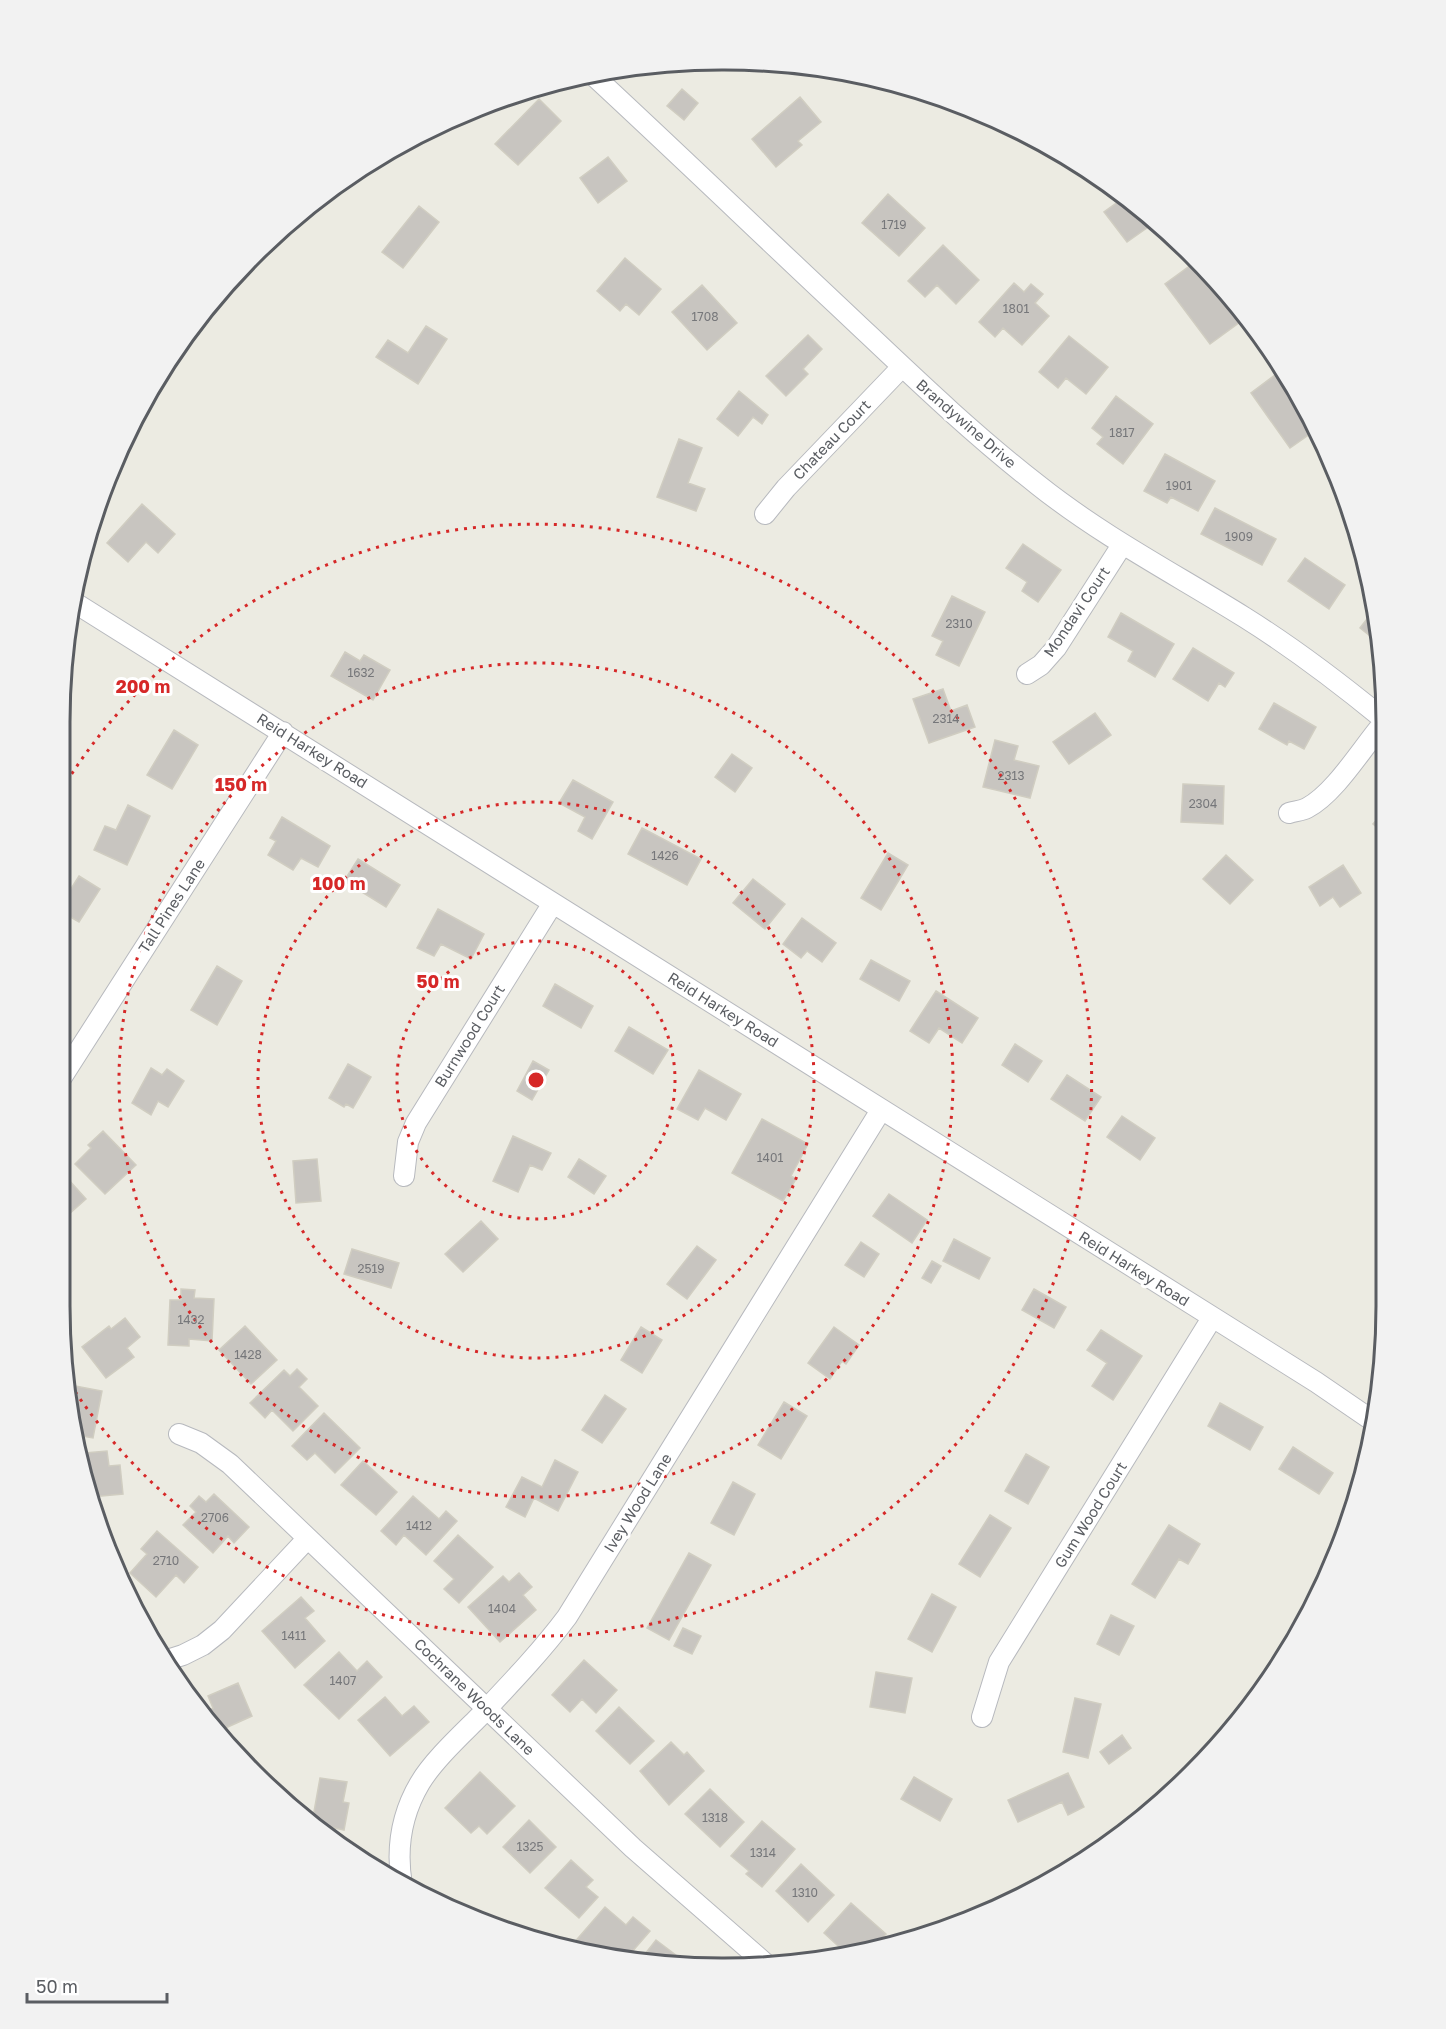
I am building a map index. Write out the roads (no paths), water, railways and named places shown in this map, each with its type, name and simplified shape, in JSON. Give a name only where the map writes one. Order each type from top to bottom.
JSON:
[{"type":"street","name":"Brandywine Drive","points":[[601,82],[901,368],[1039,487],[1122,545],[1274,637],[1343,686],[1376,713]]},
{"type":"street","name":"Chateau Court","points":[[765,514],[786,488],[901,368]]},
{"type":"street","name":"Mondavi Court","points":[[1027,674],[1041,665],[1056,648],[1122,545]]},
{"type":"street","name":"Reid Harkey Road","points":[[81,607],[1316,1382],[1366,1416]]},
{"type":"street","name":"Tall Pines Lane","points":[[70,1064],[283,732]]},
{"type":"street","points":[[1289,813],[1304,809],[1329,790],[1376,732]]},
{"type":"street","name":"Burnwood Court","points":[[404,1176],[408,1142],[416,1123],[553,903]]},
{"type":"street","name":"Ivey Wood Lane","points":[[400,1872],[400,1835],[408,1808],[420,1782],[446,1751],[544,1648],[567,1617],[881,1110]]},
{"type":"street","name":"Gum Wood Court","points":[[982,1717],[999,1662],[1212,1318]]},
{"type":"street","name":"Cochrane Woods Lane","points":[[179,1434],[201,1443],[230,1464],[658,1871],[758,1957]]},
{"type":"street","points":[[173,1658],[203,1645],[222,1630],[307,1539]]}]
